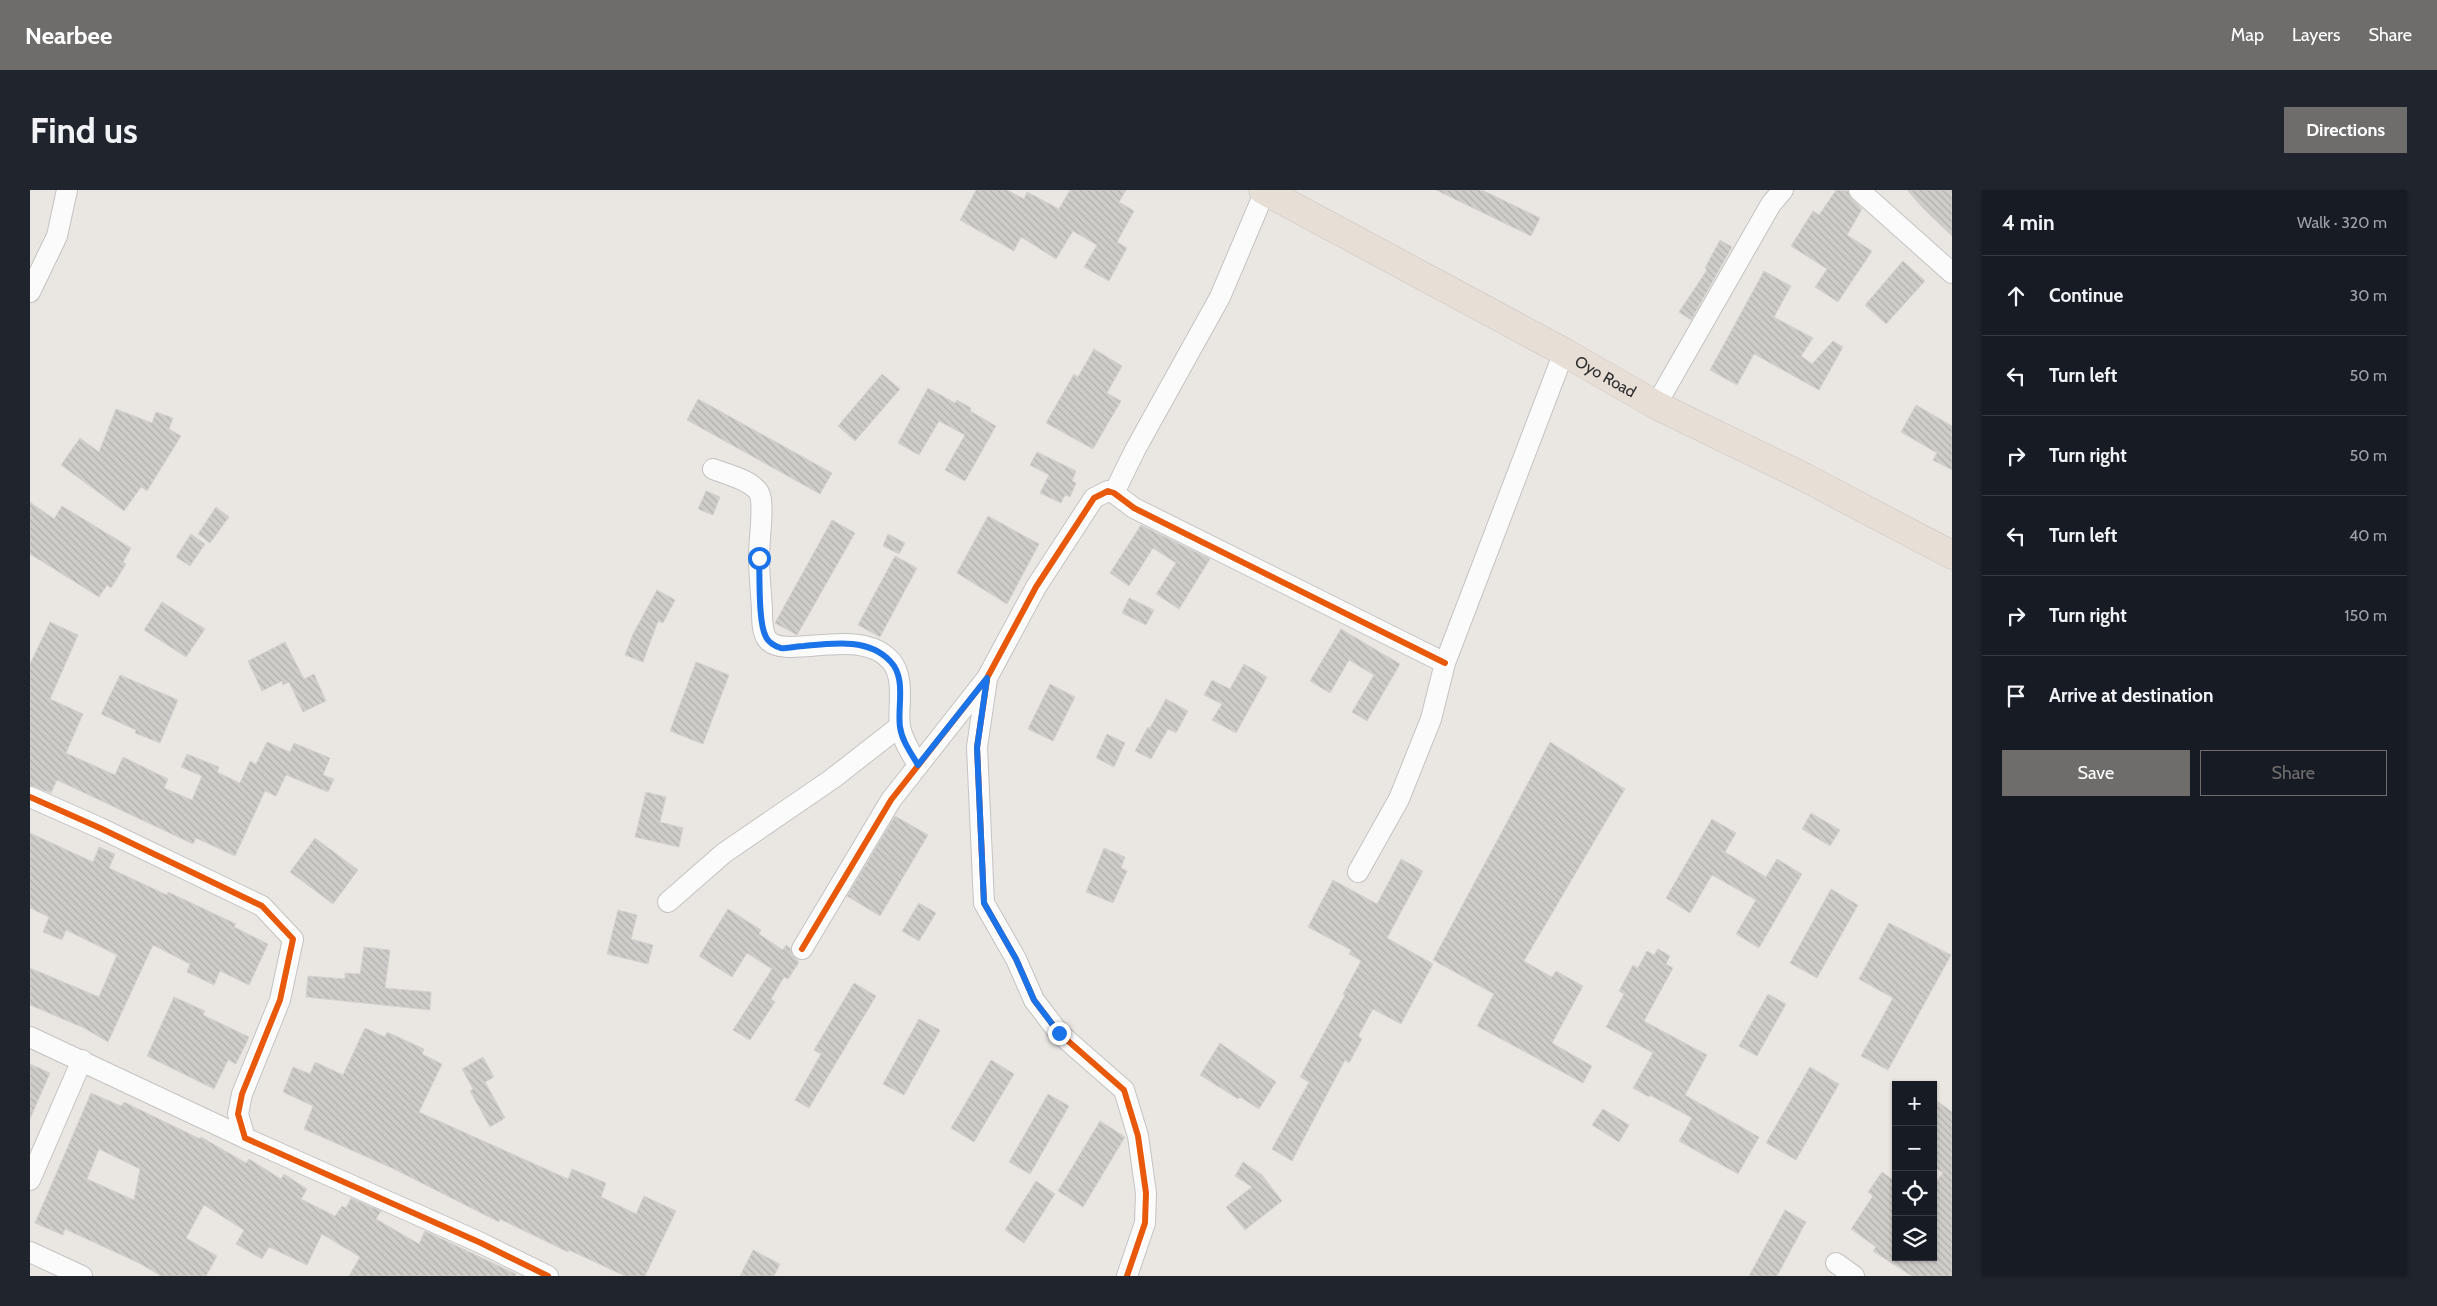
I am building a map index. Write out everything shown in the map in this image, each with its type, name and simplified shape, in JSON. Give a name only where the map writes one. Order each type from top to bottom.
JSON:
[{"type":"highway","name":"Oyo Road","points":[[1264,191],[1564,352],[1656,405],[1804,477],[1952,555]]},
{"type":"street","points":[[30,292],[58,236],[67,190]]},
{"type":"street","points":[[1656,405],[1771,204],[1783,190]]},
{"type":"street","points":[[1859,190],[1952,273]]},
{"type":"street","points":[[1114,493],[1135,450],[1220,297],[1264,191]]},
{"type":"street","points":[[1358,872],[1398,799],[1431,720],[1445,663],[1564,352]]},
{"type":"street","points":[[713,469],[753,486],[759,492],[761,501],[759,558],[762,624],[766,638],[773,645],[782,648],[820,644],[862,644],[880,651],[892,663],[899,684],[900,726],[906,744],[918,765]]},
{"type":"street","points":[[802,949],[891,800],[987,678],[1036,587],[1094,498],[1108,491],[1114,493],[1134,508],[1445,663]]},
{"type":"street","points":[[987,678],[977,748],[984,903],[1016,959],[1034,1000],[1059,1033],[1124,1090],[1138,1136],[1146,1193],[1145,1223],[1127,1276]]},
{"type":"street","points":[[668,902],[724,853],[832,779],[900,726]]},
{"type":"street","points":[[30,797],[100,828],[262,906],[293,939],[280,1000],[242,1094],[238,1114],[245,1138]]},
{"type":"street","points":[[30,1037],[245,1138],[481,1243],[548,1276]]},
{"type":"street","points":[[30,1180],[82,1060]]},
{"type":"street","points":[[30,1252],[82,1276]]},
{"type":"street","points":[[1836,1262],[1854,1276]]},
{"type":"building","points":[[976,190],[1007,190],[1024,199],[1027,192],[1059,209],[1070,190],[1126,190],[1119,202],[1134,211],[1117,242],[1127,248],[1109,281],[1084,267],[1097,245],[1073,231],[1056,259],[1021,237],[1014,251],[960,220]]},
{"type":"building","points":[[1436,190],[1482,190],[1540,218],[1531,236]]},
{"type":"building","points":[[1836,190],[1848,191],[1851,198],[1862,209],[1847,235],[1872,251],[1838,302],[1815,287],[1827,269],[1791,246],[1813,211],[1819,215]]},
{"type":"building","points":[[1907,190],[1952,190],[1952,236],[1924,209]]},
{"type":"building","points":[[1720,240],[1732,247],[1691,320],[1679,312],[1707,270],[1705,268]]},
{"type":"building","points":[[1903,261],[1925,281],[1886,324],[1865,305]]},
{"type":"building","points":[[1764,271],[1791,286],[1774,317],[1813,338],[1801,356],[1812,364],[1833,341],[1843,347],[1819,390],[1754,354],[1737,385],[1710,370]]},
{"type":"building","points":[[1094,349],[1122,366],[1107,393],[1121,401],[1093,449],[1046,423],[1074,374],[1078,377]]},
{"type":"building","points":[[882,374],[900,389],[855,441],[838,426]]},
{"type":"building","points":[[928,388],[955,403],[957,400],[971,408],[970,411],[996,426],[965,481],[945,470],[965,435],[939,421],[919,455],[898,443]]},
{"type":"building","points":[[698,399],[832,473],[820,494],[687,420]]},
{"type":"building","points":[[1916,405],[1952,426],[1952,470],[1933,460],[1937,453],[1901,432]]},
{"type":"building","points":[[116,409],[152,423],[156,412],[173,418],[169,429],[181,436],[147,491],[141,487],[124,511],[61,465],[80,438],[99,452]]},
{"type":"building","points":[[1037,452],[1076,471],[1072,481],[1076,483],[1070,497],[1065,495],[1061,503],[1040,493],[1049,475],[1030,465]]},
{"type":"building","points":[[706,491],[720,497],[713,515],[698,509]]},
{"type":"building","points":[[30,502],[54,519],[62,506],[131,548],[123,562],[126,564],[111,588],[107,585],[99,597],[30,554]]},
{"type":"building","points":[[216,507],[229,517],[210,543],[198,534]]},
{"type":"building","points":[[988,516],[1039,544],[1007,604],[957,573]]},
{"type":"building","points":[[832,520],[855,533],[797,635],[775,623]]},
{"type":"building","points":[[1141,525],[1210,559],[1179,609],[1156,594],[1176,563],[1153,548],[1129,586],[1110,573]]},
{"type":"building","points":[[191,534],[205,544],[190,566],[176,557]]},
{"type":"building","points":[[888,534],[905,543],[899,554],[883,546]]},
{"type":"building","points":[[895,556],[917,568],[880,637],[858,625]]},
{"type":"building","points":[[657,590],[675,600],[663,623],[658,621],[643,662],[625,655],[633,634]]},
{"type":"building","points":[[1129,598],[1154,610],[1146,625],[1122,613]]},
{"type":"building","points":[[162,602],[205,629],[186,657],[144,630]]},
{"type":"building","points":[[50,622],[78,635],[50,699],[83,714],[66,753],[115,775],[123,757],[168,779],[164,788],[192,800],[202,776],[181,767],[187,754],[219,767],[217,772],[240,783],[250,761],[256,764],[267,742],[290,752],[294,743],[330,758],[323,775],[334,779],[328,792],[286,775],[276,796],[265,791],[235,856],[196,838],[193,844],[57,780],[51,793],[30,785],[30,664]]},
{"type":"building","points":[[1341,629],[1400,664],[1367,721],[1352,712],[1374,675],[1349,660],[1330,693],[1310,681]]},
{"type":"building","points":[[285,642],[304,679],[314,674],[326,701],[303,712],[289,682],[283,685],[282,681],[262,691],[248,661]]},
{"type":"building","points":[[696,662],[729,675],[703,744],[670,731]]},
{"type":"building","points":[[1244,664],[1267,677],[1236,733],[1212,720],[1222,704],[1204,695],[1212,680],[1230,689]]},
{"type":"building","points":[[120,675],[178,700],[160,743],[135,733],[136,730],[101,714]]},
{"type":"building","points":[[1050,684],[1075,697],[1053,741],[1028,729]]},
{"type":"building","points":[[1166,699],[1188,711],[1176,733],[1168,729],[1151,759],[1135,751]]},
{"type":"building","points":[[1107,734],[1125,743],[1114,767],[1096,758]]},
{"type":"building","points":[[1550,742],[1625,789],[1524,961],[1552,977],[1556,971],[1583,986],[1552,1043],[1592,1066],[1583,1083],[1477,1026],[1494,994],[1433,960]]},
{"type":"building","points":[[646,792],[666,797],[660,822],[683,828],[679,847],[635,837]]},
{"type":"building","points":[[1811,813],[1840,830],[1830,846],[1802,829]]},
{"type":"building","points":[[895,816],[928,835],[880,916],[847,896]]},
{"type":"building","points":[[1712,819],[1736,833],[1725,852],[1766,877],[1777,859],[1802,874],[1759,948],[1736,934],[1756,900],[1712,875],[1690,913],[1666,898]]},
{"type":"building","points":[[30,833],[93,862],[99,847],[115,854],[109,868],[167,895],[168,892],[236,924],[234,927],[268,944],[249,985],[220,971],[214,985],[187,972],[190,964],[153,945],[108,1042],[84,1028],[30,1005],[30,968],[99,997],[117,955],[66,930],[62,940],[43,932],[49,917],[30,908]]},
{"type":"building","points":[[315,838],[358,870],[333,904],[290,872]]},
{"type":"building","points":[[1104,848],[1125,857],[1121,868],[1127,871],[1113,903],[1086,892]]},
{"type":"building","points":[[1401,859],[1423,871],[1387,938],[1433,964],[1401,1024],[1373,1009],[1358,1036],[1362,1039],[1349,1063],[1345,1060],[1292,1161],[1272,1149],[1309,1082],[1300,1077],[1345,995],[1343,994],[1361,961],[1349,954],[1351,950],[1308,927],[1333,880],[1377,904]]},
{"type":"building","points":[[1831,889],[1858,905],[1817,978],[1790,963]]},
{"type":"building","points":[[919,903],[936,913],[919,941],[902,931]]},
{"type":"building","points":[[728,909],[761,930],[759,934],[783,950],[786,945],[799,962],[788,979],[784,977],[771,999],[775,1002],[750,1040],[733,1030],[772,969],[747,953],[732,977],[699,956]]},
{"type":"building","points":[[618,910],[637,915],[631,939],[653,945],[648,964],[607,954]]},
{"type":"building","points":[[1889,923],[1951,955],[1888,1070],[1861,1056],[1893,998],[1859,979]]},
{"type":"building","points":[[364,947],[390,950],[385,988],[431,992],[430,1010],[306,997],[308,976],[345,979],[345,973],[360,974]]},
{"type":"building","points":[[1658,949],[1670,956],[1666,964],[1673,968],[1644,1021],[1707,1055],[1685,1095],[1759,1137],[1738,1174],[1679,1141],[1692,1118],[1633,1088],[1653,1053],[1606,1027],[1624,994],[1619,991],[1633,965],[1638,968],[1647,951],[1654,955]]},
{"type":"building","points":[[854,983],[876,996],[809,1108],[795,1100],[821,1054],[814,1050]]},
{"type":"building","points":[[1768,994],[1786,1004],[1757,1056],[1739,1046]]},
{"type":"building","points":[[174,997],[205,1011],[203,1015],[249,1037],[236,1064],[228,1060],[214,1089],[147,1056]]},
{"type":"building","points":[[919,1019],[940,1030],[904,1095],[883,1084]]},
{"type":"building","points":[[365,1028],[385,1037],[387,1032],[424,1049],[422,1054],[442,1064],[419,1112],[568,1179],[572,1169],[606,1183],[601,1197],[636,1214],[644,1196],[676,1211],[645,1276],[625,1276],[569,1250],[568,1252],[500,1219],[499,1222],[394,1169],[304,1129],[313,1106],[283,1092],[293,1067],[310,1074],[315,1062],[343,1075]]},
{"type":"building","points":[[1220,1043],[1276,1082],[1259,1109],[1240,1097],[1238,1099],[1200,1075]]},
{"type":"building","points":[[483,1057],[494,1077],[485,1082],[505,1118],[490,1127],[470,1091],[473,1089],[462,1069]]},
{"type":"building","points":[[991,1060],[1014,1074],[974,1142],[951,1128]]},
{"type":"building","points":[[30,1064],[50,1073],[30,1119]]},
{"type":"building","points":[[1810,1067],[1839,1084],[1796,1160],[1766,1143]]},
{"type":"building","points":[[91,1093],[121,1106],[124,1102],[200,1139],[201,1137],[246,1163],[249,1159],[281,1179],[284,1174],[307,1189],[301,1199],[335,1216],[342,1206],[346,1208],[351,1198],[381,1211],[376,1219],[419,1244],[425,1231],[516,1274],[515,1276],[349,1276],[360,1257],[322,1234],[307,1265],[269,1247],[262,1259],[236,1244],[244,1230],[204,1205],[186,1238],[217,1256],[206,1276],[161,1276],[139,1263],[65,1229],[63,1235],[35,1223]],"holes":[[[99,1149],[140,1169],[134,1200],[87,1179]]]},
{"type":"building","points":[[1048,1094],[1069,1106],[1030,1174],[1009,1162]]},
{"type":"building","points":[[1937,1101],[1952,1112],[1952,1276],[1912,1276],[1873,1251],[1876,1247],[1851,1229],[1873,1196],[1868,1192],[1882,1172],[1892,1179],[1892,1261],[1937,1261],[1937,1180],[1943,1173],[1937,1169]]},
{"type":"building","points":[[1603,1109],[1629,1125],[1619,1142],[1592,1125]]},
{"type":"building","points":[[1100,1121],[1125,1137],[1083,1207],[1058,1191]]},
{"type":"building","points":[[1243,1162],[1262,1175],[1282,1201],[1245,1230],[1226,1207],[1252,1187],[1235,1176]]},
{"type":"building","points":[[1036,1181],[1055,1194],[1024,1243],[1005,1230]]},
{"type":"building","points":[[1785,1210],[1806,1222],[1777,1276],[1749,1276]]},
{"type":"building","points":[[753,1250],[780,1264],[774,1276],[740,1276]]},
{"type":"cycle path","points":[[802,949],[891,800],[987,678],[1036,587],[1094,498],[1108,491],[1114,493],[1134,508],[1445,663]]},
{"type":"cycle path","points":[[987,680],[977,747],[984,903],[1016,959],[1034,1000],[1059,1033],[1124,1090],[1138,1136],[1146,1193],[1145,1223],[1127,1276]]},
{"type":"cycle path","points":[[30,797],[100,828],[262,906],[293,939],[280,1000],[242,1094],[238,1114],[245,1138],[481,1243],[548,1276]]},
{"type":"route","points":[[759,558],[762,624],[766,638],[773,645],[782,648],[820,644],[862,644],[880,651],[892,663],[899,684],[900,726],[906,744],[918,765],[987,678],[977,748],[984,903],[1016,959],[1034,1000],[1059,1033]]}]
